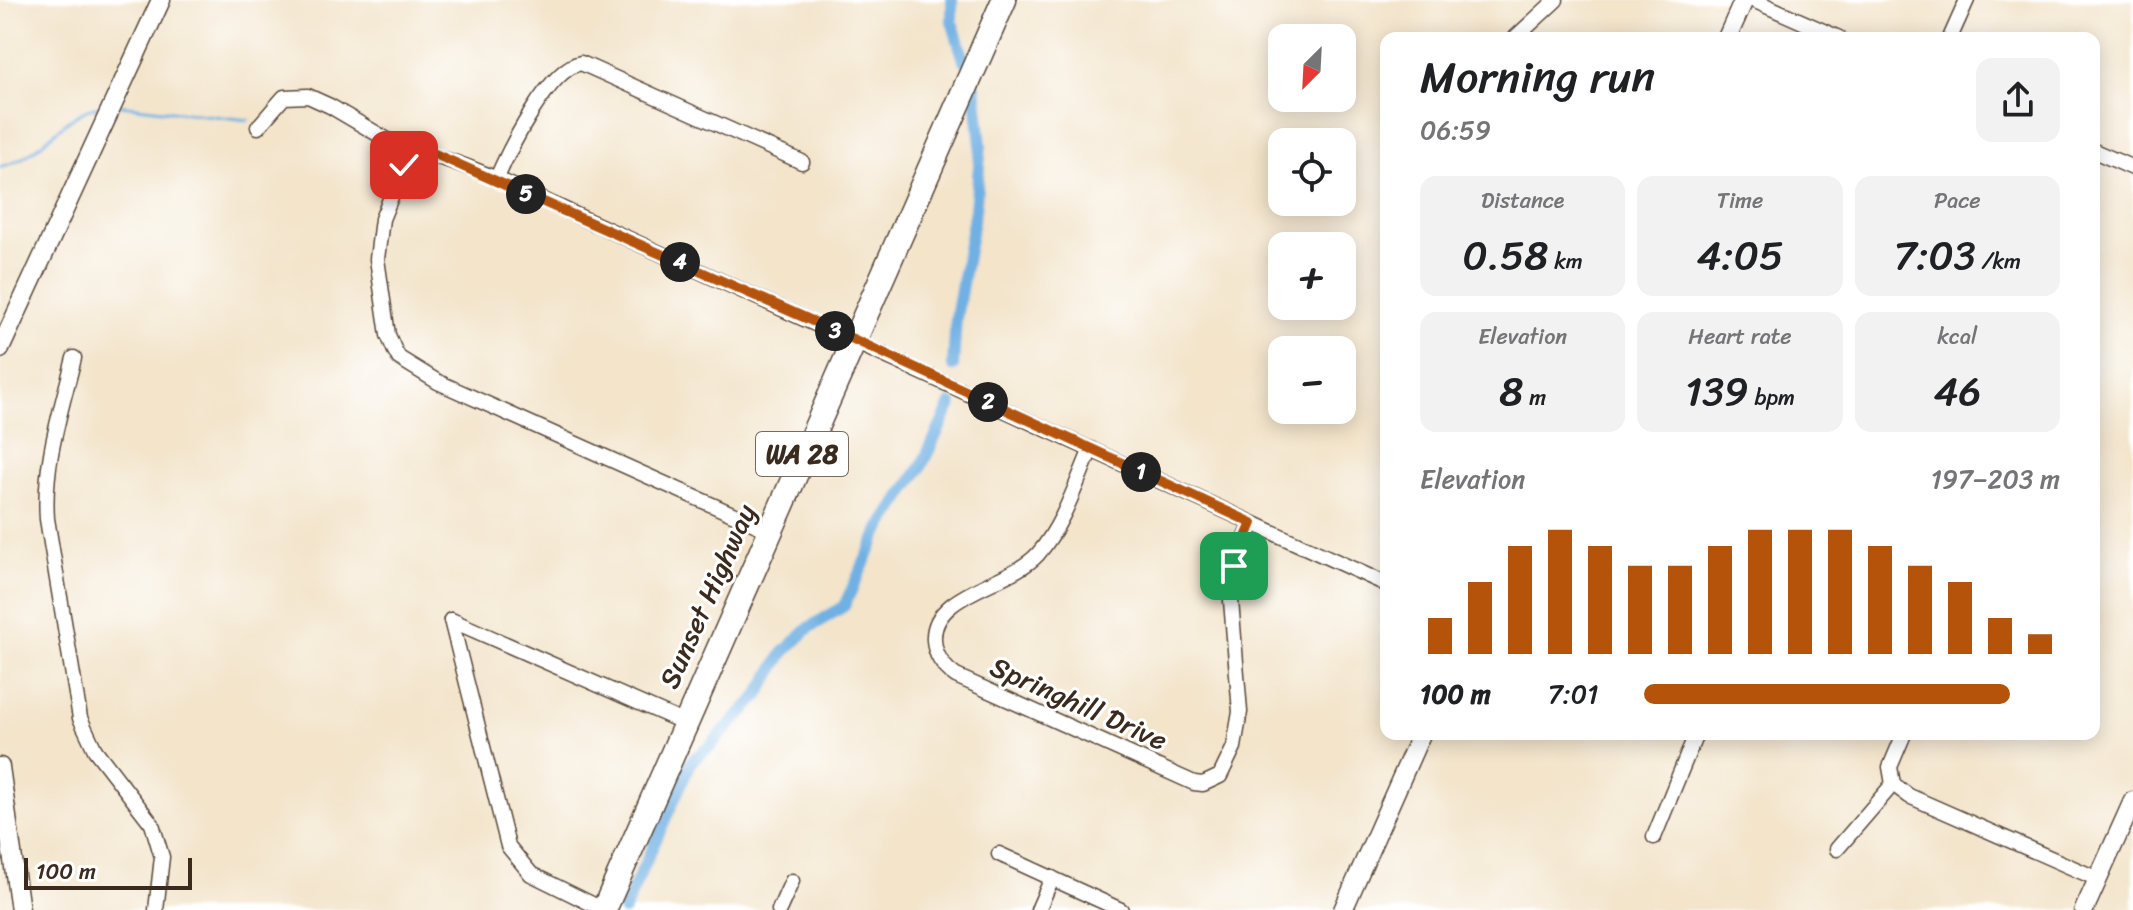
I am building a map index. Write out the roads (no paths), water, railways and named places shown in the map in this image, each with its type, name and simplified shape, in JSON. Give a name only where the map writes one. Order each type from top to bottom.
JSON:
[{"type":"highway","name":"Sunset Highway","points":[[604,910],[768,530],[1004,0]]},
{"type":"main road","points":[[0,349],[161,0]]},
{"type":"main road","points":[[1730,32],[1744,0]]},
{"type":"main road","points":[[1343,910],[1418,740]]},
{"type":"main road","points":[[0,767],[20,910]]},
{"type":"main road","points":[[2084,910],[2133,801]]},
{"type":"street","points":[[1521,32],[1556,0]]},
{"type":"street","points":[[1753,0],[1825,32]]},
{"type":"street","points":[[1953,32],[1967,0]]},
{"type":"street","points":[[496,180],[554,79],[570,65],[581,63],[802,162]]},
{"type":"street","points":[[258,127],[284,97],[308,96],[413,155],[435,154],[496,180],[853,339],[1380,581]]},
{"type":"street","points":[[2100,154],[2133,168]]},
{"type":"street","points":[[413,155],[404,165],[377,241],[388,335],[399,358],[438,382],[768,530]]},
{"type":"street","points":[[74,358],[50,459],[45,493],[47,519],[80,718],[95,750],[152,824],[162,857],[156,910]]},
{"type":"street","name":"Springhill Drive","points":[[1091,449],[1049,540],[1021,569],[950,604],[935,629],[936,650],[943,665],[956,676],[1194,783],[1212,781],[1220,776],[1239,730],[1240,700],[1230,588],[1239,552],[1252,523]]},
{"type":"street","points":[[604,910],[531,874],[508,846],[451,620],[685,723]]},
{"type":"street","points":[[1654,837],[1694,740]]},
{"type":"street","points":[[1901,740],[1890,767],[1893,784],[1909,796],[2098,879]]},
{"type":"street","points":[[1837,849],[1893,784]]},
{"type":"street","points":[[999,854],[1121,910]]},
{"type":"street","points":[[1038,910],[1052,878]]},
{"type":"street","points":[[779,910],[792,881]]},
{"type":"waterway","points":[[952,0],[952,21],[964,60]]},
{"type":"waterway","points":[[953,366],[956,318],[975,210],[981,145],[975,87]]},
{"type":"waterway","points":[[0,167],[29,154],[75,117],[104,105]]},
{"type":"waterway","points":[[120,105],[248,120]]},
{"type":"waterway","points":[[624,910],[692,760],[708,748],[758,696],[783,653],[809,628],[844,606],[880,529],[921,467],[951,404]]}]
